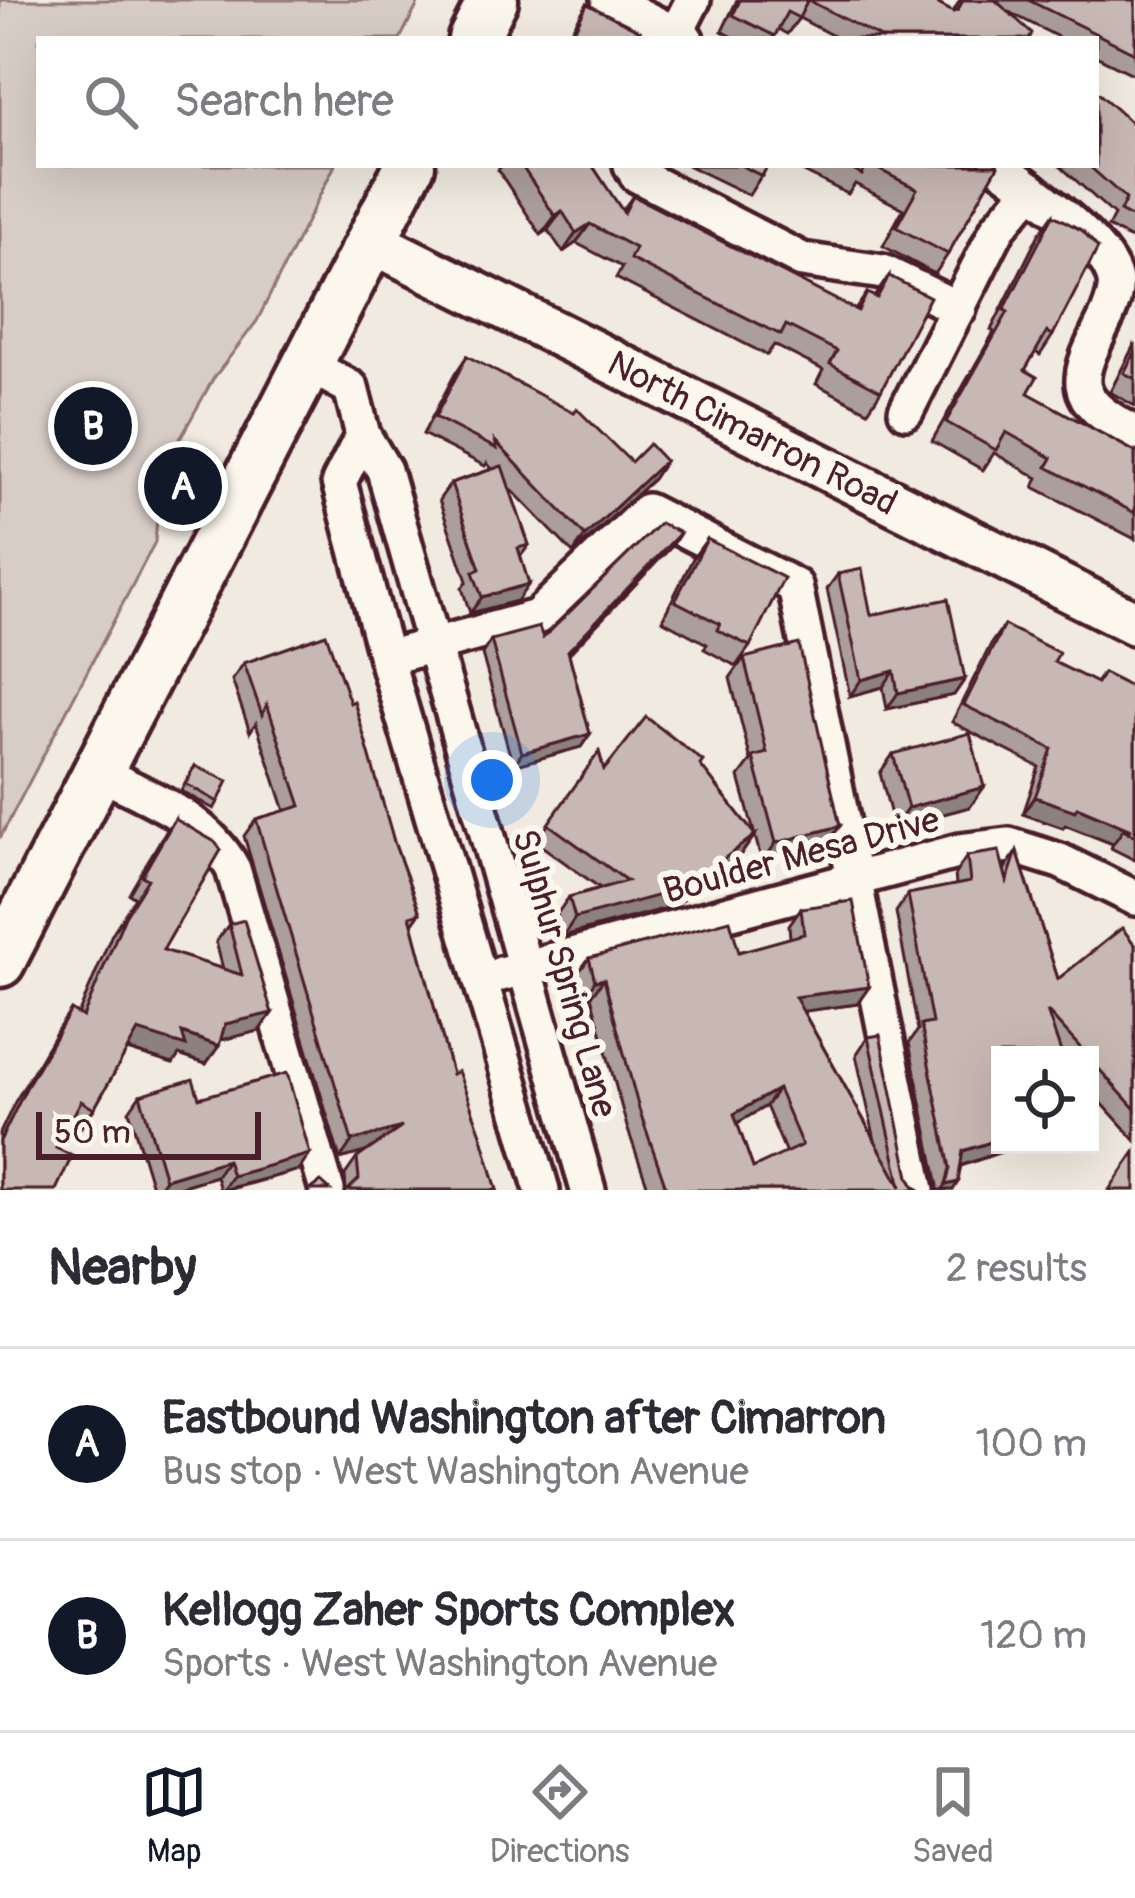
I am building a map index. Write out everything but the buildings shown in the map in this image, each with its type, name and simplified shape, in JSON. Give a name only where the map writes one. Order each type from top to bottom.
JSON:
[{"type":"main road","points":[[475,36],[493,0]]},
{"type":"main road","points":[[0,962],[408,168]]},
{"type":"street","points":[[609,0],[676,36]]},
{"type":"street","points":[[678,36],[693,0]]},
{"type":"street","points":[[633,168],[638,176],[802,260],[883,272],[959,309]]},
{"type":"street","points":[[1002,168],[1101,252],[1125,279],[1082,368],[1091,405],[1135,433]]},
{"type":"street","points":[[906,411],[998,228],[1030,189]]},
{"type":"street","name":"North Cimarron Road","points":[[371,241],[1135,623]]},
{"type":"street","name":"Sulphur Spring Lane","points":[[307,364],[351,388],[363,435],[384,470],[588,1190]]},
{"type":"street","points":[[363,435],[339,482],[542,1190]]},
{"type":"street","points":[[386,658],[537,617],[647,511],[795,586],[917,1190]]},
{"type":"street","points":[[98,772],[194,821],[220,845],[233,869],[327,1190]]},
{"type":"street","name":"Boulder Mesa Drive","points":[[482,979],[960,851],[1009,845],[1060,860],[1135,898]]},
{"type":"shaded area","points":[[0,0],[420,0],[402,36],[36,36],[36,168],[334,168],[257,321],[213,379],[161,473],[155,542],[0,838]]},
{"type":"place","name":"Kellogg Zaher Sports Complex","points":[[93,426]]},
{"type":"place","name":"Eastbound Washington after Cimarron","points":[[183,486]]}]
